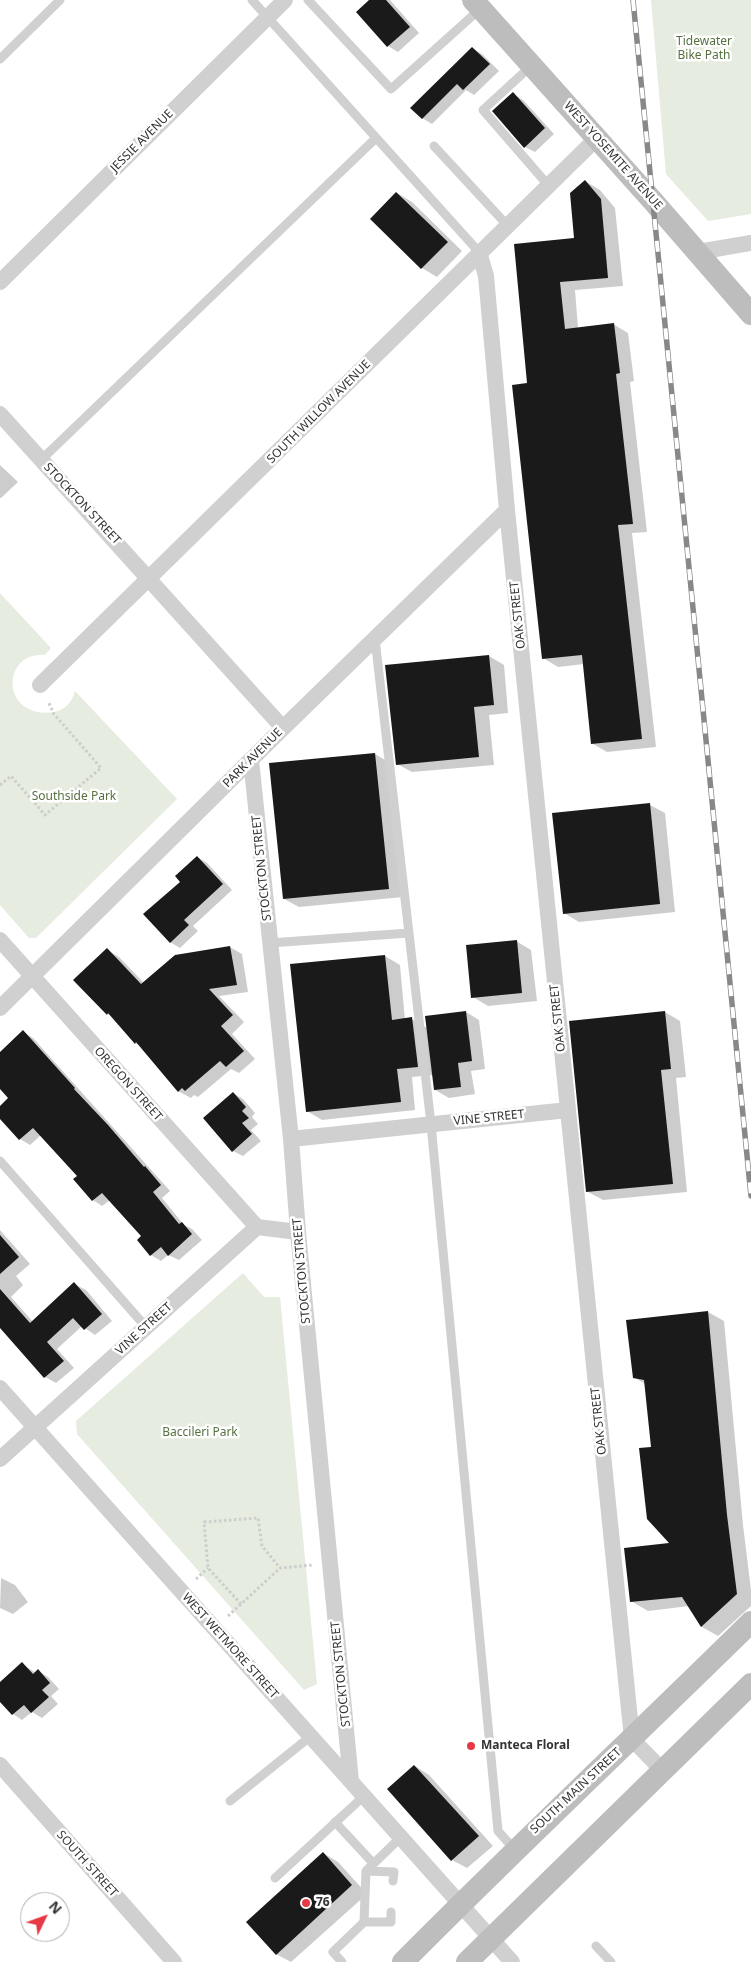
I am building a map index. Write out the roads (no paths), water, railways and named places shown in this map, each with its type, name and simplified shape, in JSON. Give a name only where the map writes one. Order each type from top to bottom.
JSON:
[{"type":"main road","name":"WEST YOSEMITE AVENUE","points":[[477,4],[751,314]]},
{"type":"main road","name":"SOUTH MAIN STREET","points":[[403,1962],[515,1850],[751,1622]]},
{"type":"main road","points":[[467,1962],[751,1684]]},
{"type":"street","name":"JESSIE AVENUE","points":[[0,282],[285,0]]},
{"type":"street","name":"SOUTH WILLOW AVENUE","points":[[40,686],[597,138]]},
{"type":"street","points":[[698,252],[751,243]]},
{"type":"street","name":"OAK STREET","points":[[479,252],[486,276],[507,510],[632,1739]]},
{"type":"street","name":"STOCKTON STREET","points":[[0,414],[283,728]]},
{"type":"street","name":"PARK AVENUE","points":[[0,1008],[507,510]]},
{"type":"street","name":"STOCKTON STREET","points":[[251,760],[291,1139],[298,1232],[351,1782]]},
{"type":"street","name":"OREGON STREET","points":[[0,940],[257,1227]]},
{"type":"street","name":"VINE STREET","points":[[291,1139],[568,1110]]},
{"type":"street","points":[[257,1227],[298,1232]]},
{"type":"street","name":"VINE STREET","points":[[0,1459],[257,1227]]},
{"type":"street","name":"WEST WETMORE STREET","points":[[0,1388],[512,1962]]},
{"type":"street","points":[[632,1739],[663,1771]]},
{"type":"street","name":"SOUTH STREET","points":[[0,1765],[174,1962]]},
{"type":"lane","points":[[0,59],[60,0]]},
{"type":"lane","points":[[252,0],[479,252]]},
{"type":"lane","points":[[308,0],[391,89],[477,4]]},
{"type":"lane","points":[[532,65],[483,110],[548,185]]},
{"type":"lane","points":[[41,460],[376,138]]},
{"type":"lane","points":[[434,146],[508,225]]},
{"type":"lane","points":[[375,639],[431,1124],[498,1831],[515,1850]]},
{"type":"lane","points":[[270,944],[409,933]]},
{"type":"lane","points":[[0,1161],[146,1326]]},
{"type":"lane","points":[[230,1800],[311,1736]]},
{"type":"lane","points":[[275,1878],[364,1796]]},
{"type":"lane","points":[[336,1822],[373,1863]]},
{"type":"lane","points":[[364,1922],[366,1870],[401,1837]]},
{"type":"lane","points":[[366,1870],[394,1872],[393,1881]]},
{"type":"lane","points":[[342,1962],[332,1952],[364,1922],[391,1922],[391,1912]]},
{"type":"lane","points":[[596,1946],[611,1962]]},
{"type":"railway","points":[[633,0],[751,1196]]},
{"type":"place","name":"Manteca Floral","points":[[471,1746]]},
{"type":"place","name":"76","points":[[306,1903]]},
{"type":"park label","name":"Tidewater Bike Path","points":[[704,49]]},
{"type":"park label","name":"Southside Park","points":[[74,797]]},
{"type":"park label","name":"Baccileri Park","points":[[200,1433]]}]
